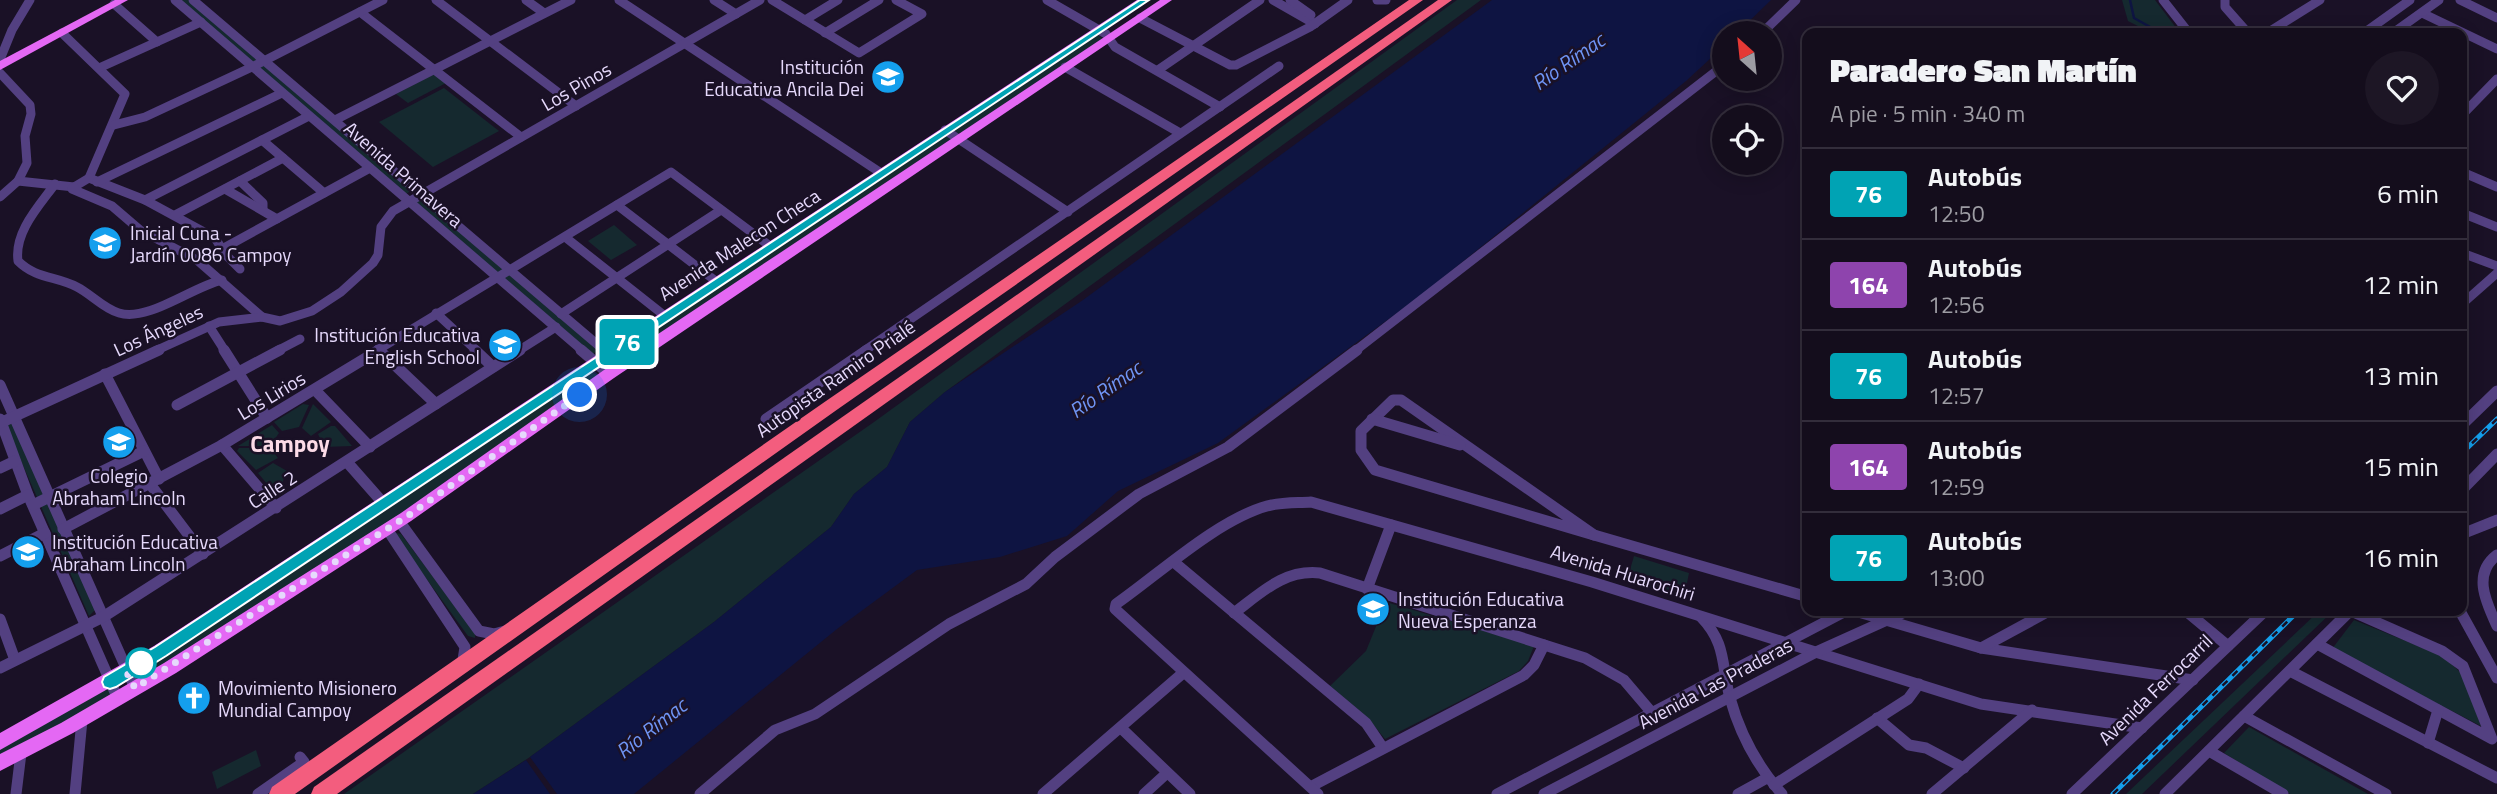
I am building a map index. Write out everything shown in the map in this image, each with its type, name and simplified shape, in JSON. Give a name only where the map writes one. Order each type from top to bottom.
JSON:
[{"type":"highway","name":"Autopista Ramiro Prialé","points":[[279,794],[1417,0]]},
{"type":"highway","points":[[321,794],[1446,0]]},
{"type":"main road","name":"Avenida Malecon Checa","points":[[0,763],[118,699],[393,525],[615,370],[1065,67],[1143,0]]},
{"type":"main road","name":"Avenida Malecon Checa","points":[[0,742],[127,673],[945,130],[1104,34],[1140,18],[1167,0]]},
{"type":"main road","points":[[0,60],[115,1]]},
{"type":"main road","points":[[0,60],[62,33],[115,1]]},
{"type":"street","points":[[0,60],[12,30],[30,0]]},
{"type":"street","name":"Avenida Primavera","points":[[175,0],[556,327],[615,370]]},
{"type":"street","name":"Avenida Primavera","points":[[193,0],[561,314],[602,359]]},
{"type":"street","points":[[114,125],[145,117],[252,67],[383,0]]},
{"type":"street","points":[[436,0],[576,106]]},
{"type":"street","points":[[526,0],[544,13]]},
{"type":"street","points":[[335,120],[571,0]]},
{"type":"street","points":[[620,0],[881,173]]},
{"type":"street","points":[[714,0],[736,14]]},
{"type":"street","name":"Los Pinos","points":[[408,201],[760,0]]},
{"type":"street","points":[[772,0],[859,53],[922,14],[897,0]]},
{"type":"street","points":[[805,20],[838,0]]},
{"type":"street","points":[[825,33],[880,0]]},
{"type":"street","points":[[1047,0],[1104,34],[1115,47],[1220,107]]},
{"type":"street","points":[[1158,70],[1260,0]]},
{"type":"street","points":[[1273,0],[1317,23]]},
{"type":"street","points":[[1290,0],[1317,23]]},
{"type":"street","points":[[1140,18],[1230,65],[1239,65],[1317,23],[1348,0]]},
{"type":"street","points":[[1377,0],[1385,0]]},
{"type":"street","points":[[1774,21],[1796,0]]},
{"type":"street","points":[[2163,0],[2185,28]]},
{"type":"street","points":[[2225,0],[2225,7],[2244,28]]},
{"type":"street","points":[[2275,28],[2320,0]]},
{"type":"street","points":[[2389,0],[2402,6]]},
{"type":"street","points":[[2371,28],[2410,0]]},
{"type":"street","points":[[2400,28],[2439,0]]},
{"type":"street","points":[[2460,0],[2497,18]]},
{"type":"street","points":[[115,1],[157,42]]},
{"type":"street","points":[[360,12],[521,137]]},
{"type":"street","points":[[2422,13],[2448,28]]},
{"type":"street","points":[[99,68],[201,22]]},
{"type":"street","points":[[62,33],[125,94],[93,180]]},
{"type":"street","points":[[2467,38],[2497,48]]},
{"type":"street","points":[[766,419],[1279,66]]},
{"type":"street","points":[[1065,67],[1180,133]]},
{"type":"street","points":[[0,73],[31,109],[25,136],[27,163],[18,181],[0,197]]},
{"type":"street","points":[[700,794],[775,730],[815,714],[948,624],[1026,584],[1055,557],[1139,494],[1228,447],[1264,422],[1712,74]]},
{"type":"street","points":[[2467,110],[2497,79]]},
{"type":"street","points":[[18,181],[74,187],[282,93]]},
{"type":"street","points":[[145,200],[309,116]]},
{"type":"street","points":[[945,130],[1068,212]]},
{"type":"street","points":[[262,140],[324,193]]},
{"type":"street","points":[[175,215],[283,158]]},
{"type":"street","points":[[222,249],[370,168]]},
{"type":"street","name":"Los Lirios","points":[[63,529],[222,445],[671,172],[721,210]]},
{"type":"street","points":[[2467,174],[2497,187]]},
{"type":"street","points":[[93,180],[145,200],[215,238],[240,269]]},
{"type":"street","points":[[240,181],[263,203],[263,208]]},
{"type":"street","points":[[55,184],[29,221],[17,248],[18,261],[29,272],[76,286],[118,313],[125,314],[151,309],[222,280]]},
{"type":"street","points":[[74,187],[72,189],[113,206],[140,230],[182,251],[222,280],[262,317]]},
{"type":"street","points":[[225,189],[256,207],[263,208],[278,219]]},
{"type":"street","name":"Los Ángeles","points":[[1,422],[228,319],[262,317],[280,321],[302,317],[341,292],[373,262],[385,219],[408,201]]},
{"type":"street","points":[[617,205],[717,282]]},
{"type":"street","points":[[561,314],[721,210],[771,246]]},
{"type":"street","points":[[2467,215],[2497,228]]},
{"type":"street","points":[[565,237],[666,316]]},
{"type":"street","points":[[2467,255],[2497,266]]},
{"type":"street","points":[[2467,300],[2497,273]]},
{"type":"street","points":[[436,313],[493,367]]},
{"type":"street","points":[[209,326],[267,418]]},
{"type":"street","name":"Calle 2","points":[[0,668],[103,617],[556,327]]},
{"type":"street","points":[[177,405],[300,339]]},
{"type":"street","points":[[378,349],[436,404]]},
{"type":"street","points":[[105,374],[144,451],[154,481],[203,554]]},
{"type":"street","points":[[0,385],[135,688]]},
{"type":"street","points":[[314,390],[370,447]]},
{"type":"street","points":[[2467,420],[2497,391]]},
{"type":"street","points":[[1372,419],[1397,399],[1594,534]]},
{"type":"street","points":[[1372,419],[1469,447]]},
{"type":"street","name":"Avenida Huarochiri","points":[[1372,419],[1361,431],[1359,440],[1361,450],[1375,470],[1802,595]]},
{"type":"street","points":[[1,422],[31,500],[118,699]]},
{"type":"street","points":[[222,445],[276,508]]},
{"type":"street","points":[[0,509],[49,497],[144,451]]},
{"type":"street","points":[[2467,485],[2497,454]]},
{"type":"street","points":[[0,468],[15,461]]},
{"type":"street","points":[[347,462],[384,504]]},
{"type":"street","name":"Avenida Huarochiri","points":[[1183,673],[1117,614],[1116,604],[1225,528],[1253,513],[1287,503],[1311,502],[1697,614],[1981,704],[2142,728]]},
{"type":"street","points":[[2467,532],[2497,520]]},
{"type":"street","points":[[393,525],[479,631],[494,634],[520,625]]},
{"type":"street","points":[[393,525],[465,647],[465,659],[461,667]]},
{"type":"street","points":[[1367,589],[1391,525]]},
{"type":"street","points":[[0,556],[45,533]]},
{"type":"street","points":[[2497,555],[2486,562],[2482,575],[2484,594],[2497,626]]},
{"type":"street","points":[[1175,563],[1366,723],[1383,748]]},
{"type":"street","points":[[1234,613],[1280,580],[1301,570],[1320,573],[1610,668],[1628,682],[1653,714]]},
{"type":"street","points":[[1697,614],[1720,638],[1728,674],[1729,697],[1746,742],[1774,786]]},
{"type":"street","name":"Avenida Las Praderas","points":[[1497,794],[1836,616]]},
{"type":"street","points":[[1872,616],[1981,648],[2193,680]]},
{"type":"street","name":"Avenida Las Praderas","points":[[1544,794],[1816,652],[1898,616]]},
{"type":"street","points":[[1981,648],[2040,616]]},
{"type":"street","points":[[2192,616],[2228,646]]},
{"type":"street","name":"Avenida Ferrocarril","points":[[2072,794],[2260,616]]},
{"type":"street","points":[[2165,794],[2345,616]]},
{"type":"street","points":[[2362,616],[2442,651],[2463,666],[2494,741]]},
{"type":"street","points":[[2463,616],[2497,678]]},
{"type":"street","points":[[0,619],[15,660]]},
{"type":"street","points":[[2317,644],[2494,741]]},
{"type":"street","points":[[1043,794],[1183,673],[1315,790],[1383,748],[1524,675],[1534,664],[1544,645]]},
{"type":"street","points":[[2290,671],[2497,778]]},
{"type":"street","points":[[1738,794],[1774,786],[1908,699],[1919,684]]},
{"type":"street","points":[[1932,794],[2032,710]]},
{"type":"street","points":[[2428,743],[2438,710]]},
{"type":"street","points":[[2244,716],[2386,794]]},
{"type":"street","points":[[1877,718],[1909,745],[1926,748],[1964,768]]},
{"type":"street","points":[[75,794],[82,720]]},
{"type":"street","points":[[1121,728],[1190,794]]},
{"type":"street","points":[[2209,751],[2283,794]]},
{"type":"street","points":[[16,794],[21,753]]},
{"type":"street","points":[[258,794],[304,762],[300,757]]},
{"type":"street","points":[[1144,794],[1167,773]]},
{"type":"shaded area","points":[[180,0],[188,0],[412,190],[406,194]]},
{"type":"shaded area","points":[[1457,0],[1481,0],[945,392],[910,422],[887,467],[854,494],[831,527],[714,622],[530,757],[473,794],[344,794],[874,422]]},
{"type":"shaded area","points":[[2122,0],[2155,0],[2176,28],[2142,28],[2128,21]]},
{"type":"shaded area","points":[[1097,34],[1104,40],[963,132],[953,130]]},
{"type":"shaded area","points":[[434,74],[446,83],[408,103],[396,94]]},
{"type":"shaded area","points":[[444,88],[499,131],[433,167],[379,122]]},
{"type":"shaded area","points":[[942,136],[951,138],[949,142],[623,359],[618,354]]},
{"type":"shaded area","points":[[419,197],[598,350],[593,354],[413,200]]},
{"type":"shaded area","points":[[614,225],[637,245],[611,260],[588,241]]},
{"type":"shaded area","points":[[589,372],[598,375],[429,495],[256,610],[138,681],[134,674],[136,670]]},
{"type":"shaded area","points":[[303,404],[309,405],[299,427],[282,431],[274,422]]},
{"type":"shaded area","points":[[313,404],[331,422],[311,436],[302,428]]},
{"type":"shaded area","points":[[11,420],[95,610],[89,616],[4,422]]},
{"type":"shaded area","points":[[272,425],[279,433],[270,446],[238,446]]},
{"type":"shaded area","points":[[335,426],[352,446],[324,447],[318,434]]},
{"type":"shaded area","points":[[239,448],[270,448],[278,458],[256,470],[237,451]]},
{"type":"shaded area","points":[[273,463],[287,471],[277,496],[258,473]]},
{"type":"shaded area","points":[[396,533],[401,534],[475,633],[475,638],[468,636],[396,537]]},
{"type":"shaded area","points":[[1634,556],[1689,573],[1684,598],[1627,580]]},
{"type":"shaded area","points":[[1386,602],[1534,646],[1528,661],[1519,671],[1385,739],[1367,717],[1330,686],[1366,651]]},
{"type":"shaded area","points":[[2314,616],[2328,616],[2142,794],[2126,794]]},
{"type":"shaded area","points":[[2354,620],[2443,656],[2462,674],[2481,726],[2332,649]]},
{"type":"shaded area","points":[[109,690],[111,695],[0,759],[0,746]]},
{"type":"shaded area","points":[[2249,727],[2368,794],[2290,794],[2224,753]]},
{"type":"shaded area","points":[[256,750],[261,766],[217,789],[212,772]]},
{"type":"water","name":"Río Rímac","points":[[1492,0],[1771,0],[1749,21],[1712,21],[1712,57],[1686,81],[1419,297],[1218,443],[1118,491],[1067,536],[1000,557],[917,570],[837,629],[634,794],[557,794],[530,757],[714,622],[831,527],[854,494],[887,467],[910,422],[945,392],[1083,300]]},
{"type":"water","points":[[526,760],[550,794],[473,794]]},
{"type":"waterway","points":[[2130,0],[2134,18],[2152,28]]},
{"type":"railway","points":[[2467,448],[2497,419]]},
{"type":"railway","points":[[2113,794],[2293,616]]},
{"type":"bus line","name":"76","points":[[110,682],[394,498],[1143,0]]},
{"type":"place","name":"Institución Educativa Ancila Dei","points":[[888,77]]},
{"type":"place","name":"Inicial Cuna - Jardín 0086 Campoy","points":[[105,243]]},
{"type":"place","name":"Institución Educativa English School","points":[[505,345]]},
{"type":"place","name":"Colegio Abraham Lincoln","points":[[119,442]]},
{"type":"place","name":"Institución Educativa Abraham Lincoln","points":[[28,552]]},
{"type":"place","name":"Institución Educativa Nueva Esperanza","points":[[1373,609]]},
{"type":"place","name":"Movimiento Misionero Mundial Campoy","points":[[194,698]]},
{"type":"district","name":"Campoy","points":[[290,443]]},
{"type":"route","points":[[141,663],[144,662],[127,673],[135,688],[208,645],[406,517],[580,395]]}]
